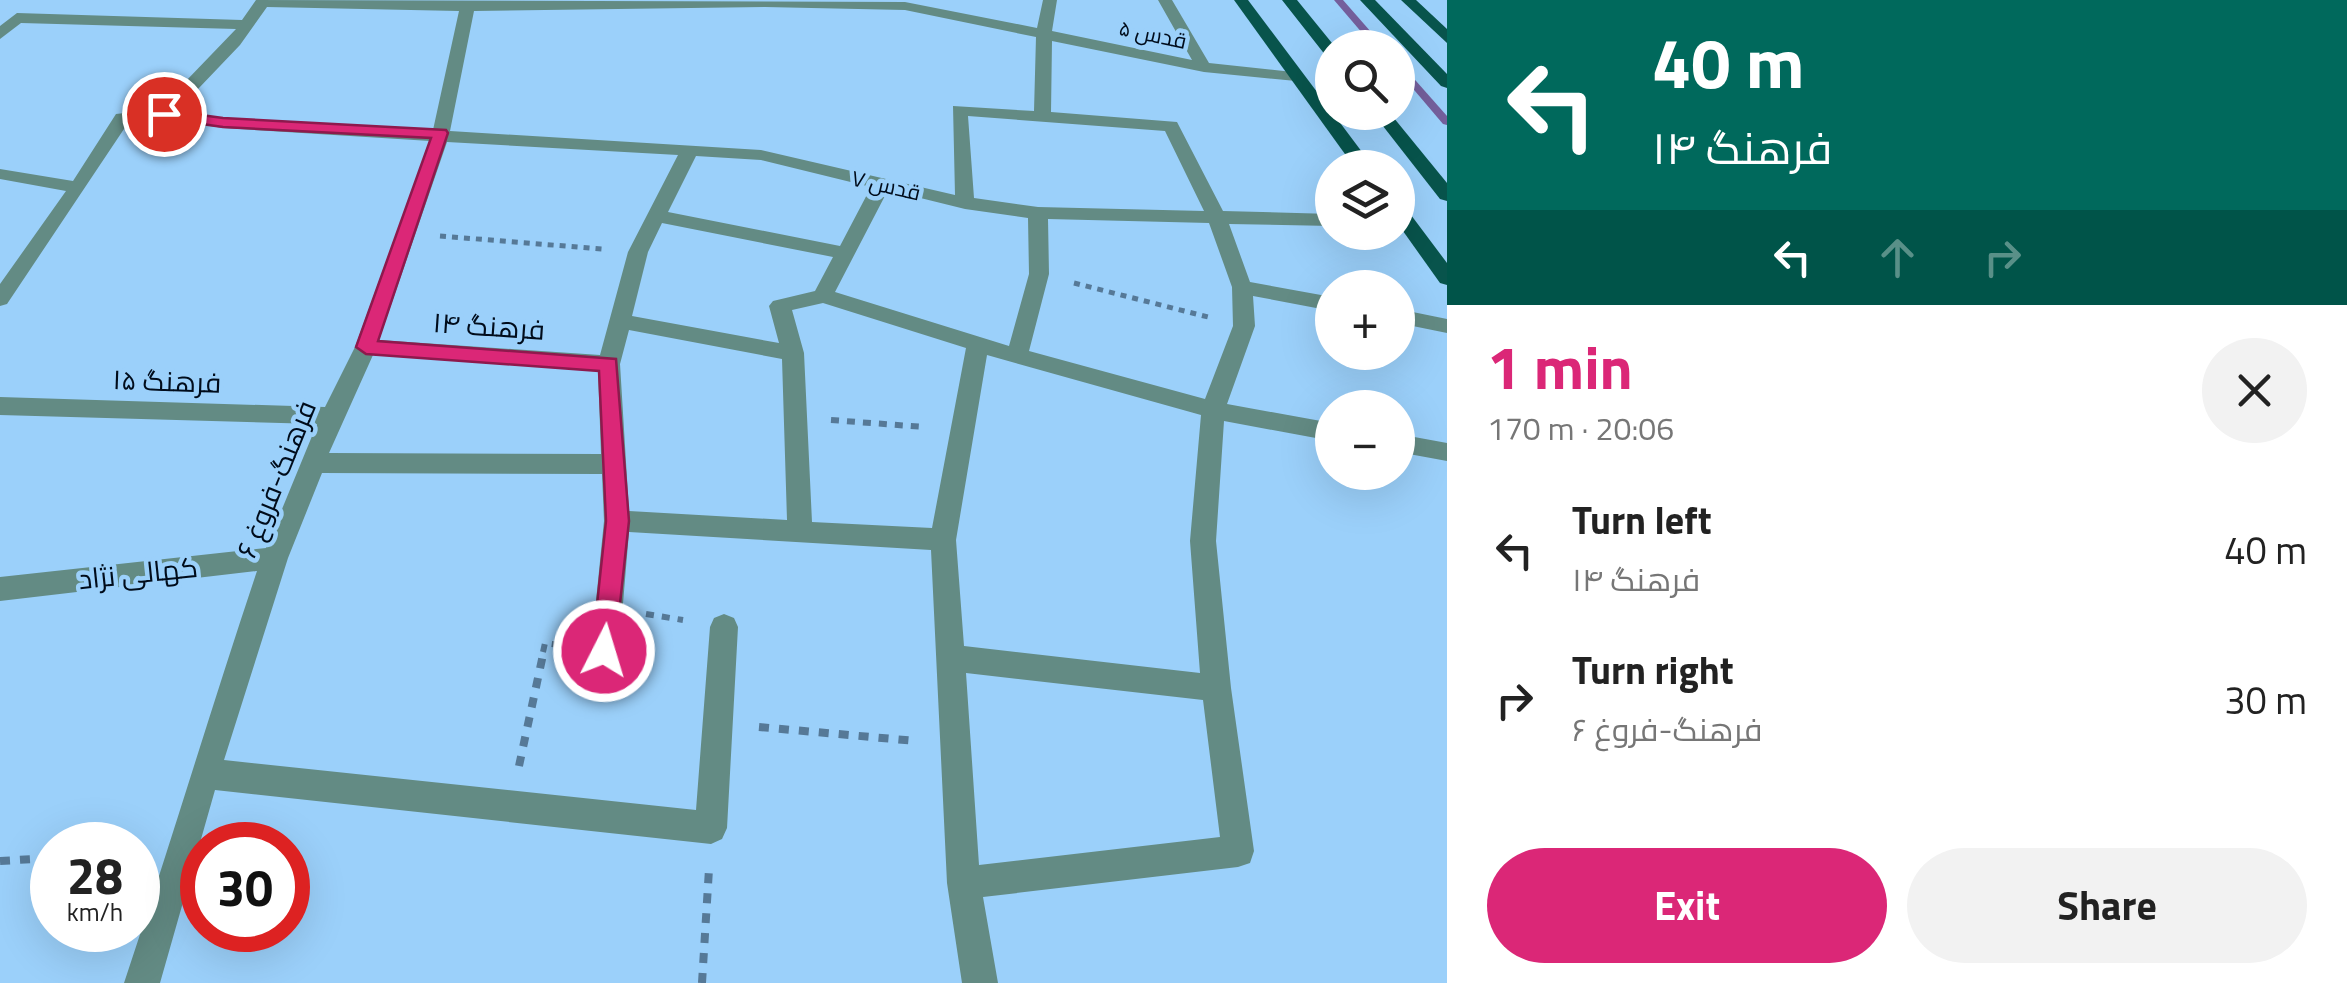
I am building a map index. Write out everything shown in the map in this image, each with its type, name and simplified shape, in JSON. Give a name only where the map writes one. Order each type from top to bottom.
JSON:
[{"type":"main road","points":[[1241,0],[1352,150]]},
{"type":"main road","points":[[1289,0],[1315,32]]},
{"type":"main road","points":[[1367,0],[1447,83]]},
{"type":"main road","points":[[1408,0],[1447,38]]},
{"type":"main road","points":[[1395,130],[1447,194]]},
{"type":"main road","points":[[1415,236],[1447,278]]},
{"type":"street","points":[[113,20],[137,0]]},
{"type":"street","points":[[1042,114],[1044,34],[1050,0]]},
{"type":"street","points":[[1166,0],[1204,67]]},
{"type":"street","points":[[164,114],[247,25],[263,1]]},
{"type":"street","name":"قدس ۵","points":[[263,1],[905,6],[1204,67],[1296,76]]},
{"type":"street","name":"فرهنگ-فروغ ۶","points":[[142,983],[184,853],[204,773],[275,558],[332,416],[366,347],[440,133],[468,3]]},
{"type":"street","points":[[0,15],[247,25]]},
{"type":"street","points":[[0,34],[17,18]]},
{"type":"street","points":[[964,884],[1238,850],[1216,688],[1203,541],[1213,410],[1244,326],[1242,287],[1218,220],[1171,126],[959,110],[965,204]]},
{"type":"street","points":[[0,299],[122,118],[164,114],[223,123],[440,133]]},
{"type":"street","name":"قدس ۷","points":[[440,133],[761,155],[965,204],[1038,213],[1315,220]]},
{"type":"street","points":[[604,651],[617,521],[608,364],[638,252],[690,150]]},
{"type":"street","points":[[0,174],[78,187]]},
{"type":"street","points":[[823,296],[882,184]]},
{"type":"street","points":[[1017,356],[1039,274],[1038,213]]},
{"type":"street","points":[[657,216],[846,253]]},
{"type":"street","points":[[1242,287],[1315,301]]},
{"type":"street","points":[[800,530],[792,353],[780,306],[823,296],[977,346],[1213,410],[1315,429]]},
{"type":"street","points":[[1415,319],[1447,326]]},
{"type":"street","points":[[620,321],[792,353]]},
{"type":"street","points":[[977,346],[944,540],[964,884],[980,983]]},
{"type":"street","name":"فرهنگ ۱۴","points":[[366,347],[608,364]]},
{"type":"street","name":"فرهنگ ۱۵","points":[[0,406],[332,416]]},
{"type":"street","points":[[1415,446],[1447,452]]},
{"type":"street","points":[[312,463],[614,464]]},
{"type":"street","points":[[617,521],[944,540]]},
{"type":"street","name":"کهالی نژاد","points":[[0,589],[275,558]]},
{"type":"street","points":[[204,773],[711,828],[724,627]]},
{"type":"street","points":[[950,658],[1216,688]]},
{"type":"path","points":[[405,233],[638,252]]},
{"type":"path","points":[[1039,274],[1244,326]]},
{"type":"path","points":[[795,417],[962,430]]},
{"type":"path","points":[[608,608],[724,627]]},
{"type":"path","points":[[511,807],[545,643],[604,651]]},
{"type":"path","points":[[718,723],[956,745]]},
{"type":"path","points":[[702,983],[711,828]]},
{"type":"path","points":[[0,861],[30,859]]},
{"type":"waterway","points":[[1338,0],[1365,30]]},
{"type":"waterway","points":[[1415,85],[1447,122]]},
{"type":"route","points":[[164,114],[223,123],[440,133],[366,347],[608,364],[617,521],[604,651]]}]
